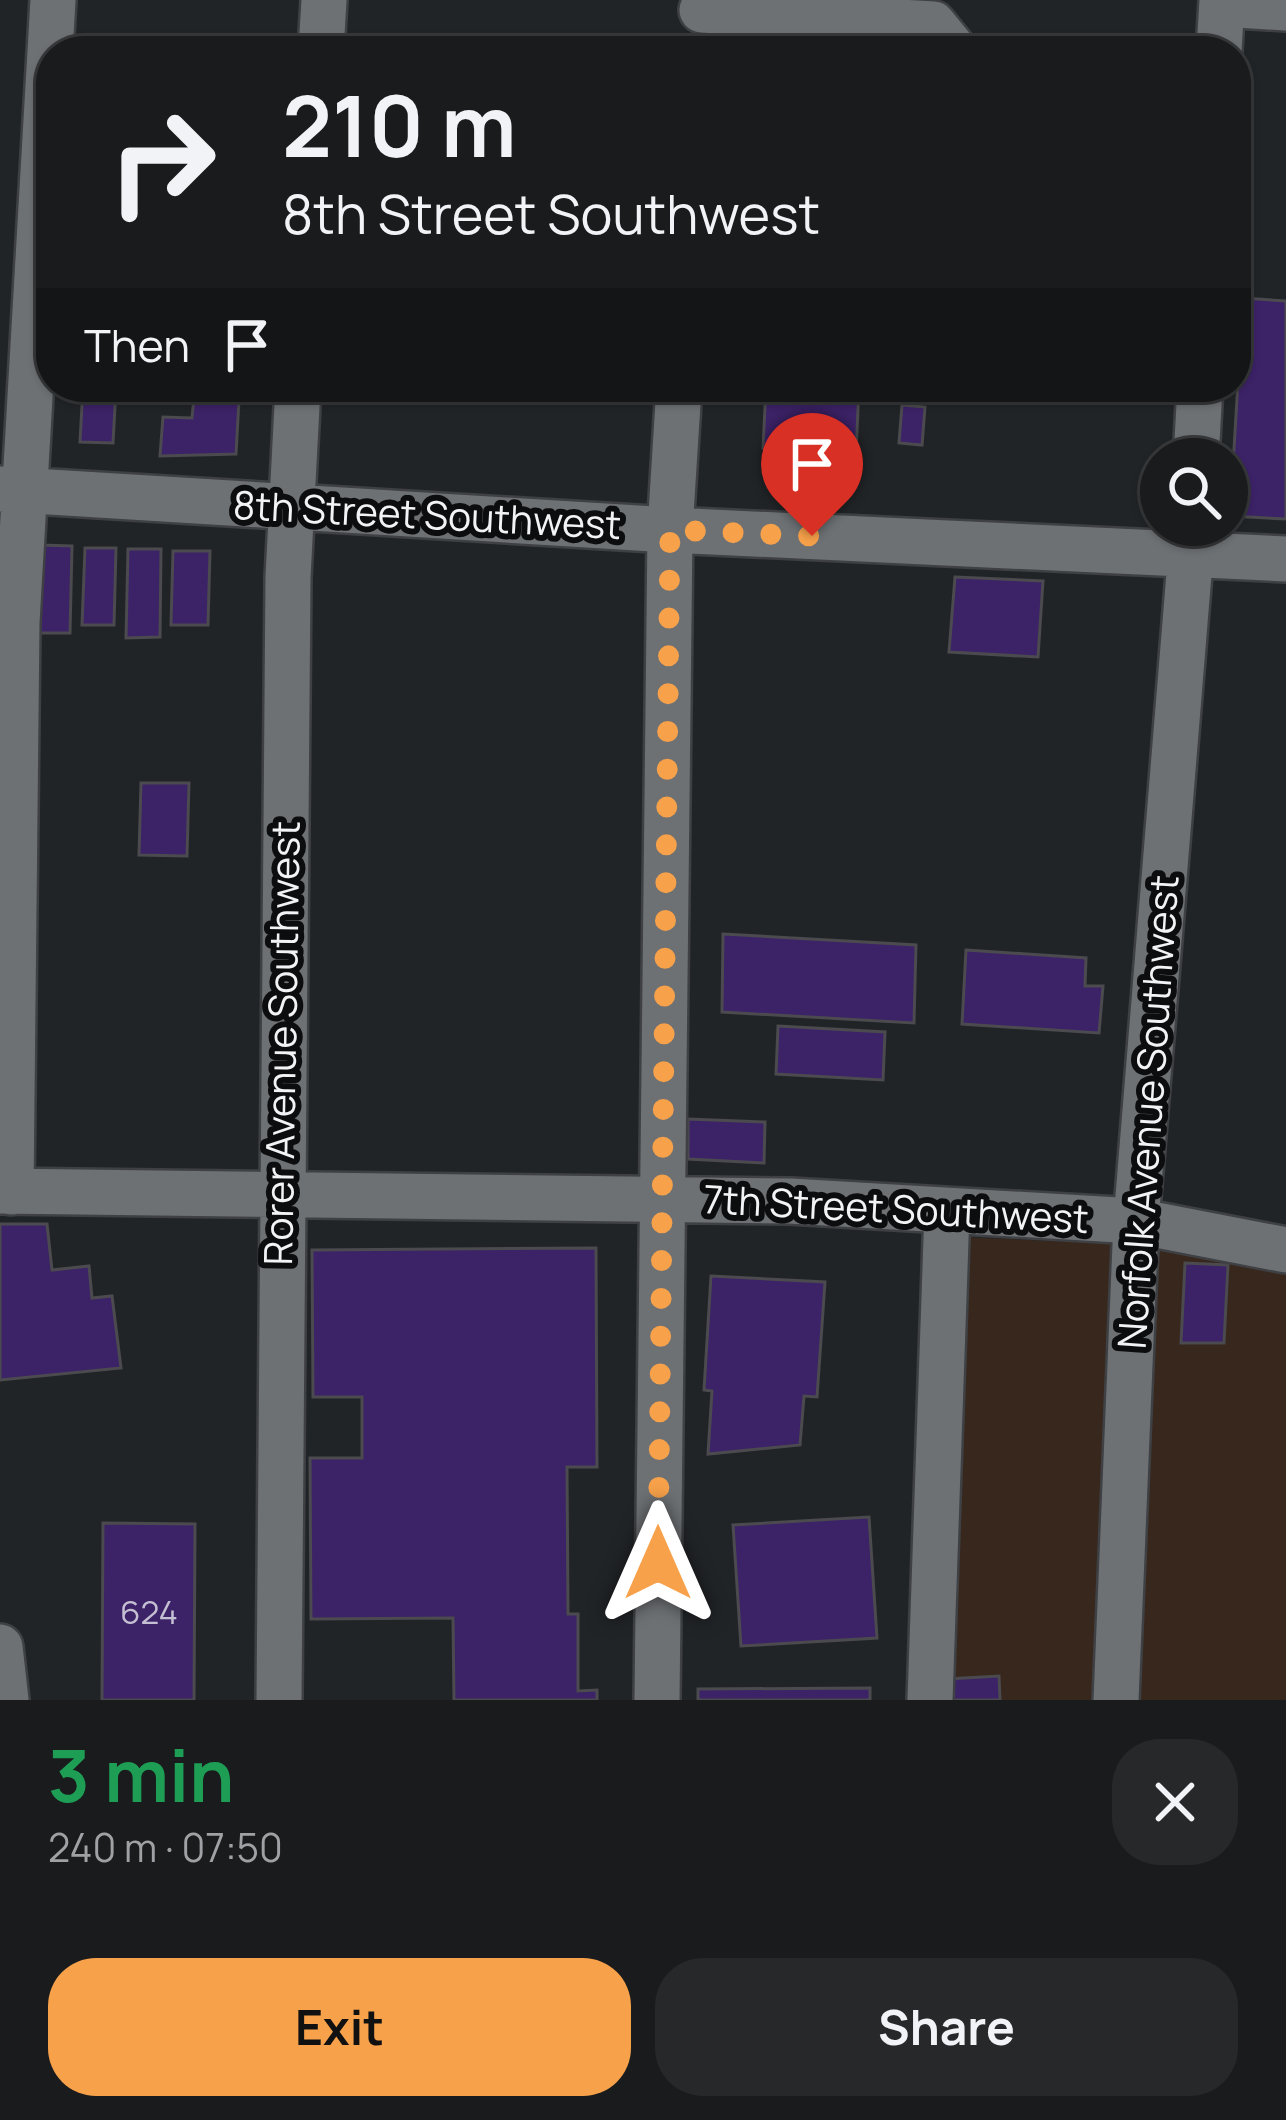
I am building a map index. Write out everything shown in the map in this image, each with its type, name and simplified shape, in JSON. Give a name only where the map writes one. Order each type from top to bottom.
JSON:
[{"type":"street","points":[[50,36],[53,0]]},
{"type":"street","points":[[321,36],[324,0]]},
{"type":"street","points":[[1220,36],[1222,2],[1286,8]]},
{"type":"street","points":[[702,20],[933,23],[943,36]]},
{"type":"street","points":[[5,1191],[11,489],[36,198]]},
{"type":"street","name":"Rorer Avenue Southwest","points":[[279,1700],[280,1196],[291,508],[297,402]]},
{"type":"street","points":[[657,1700],[670,530],[678,402]]},
{"type":"street","points":[[1197,438],[1199,402]]},
{"type":"street","name":"8th Street Southwest","points":[[11,489],[670,530],[1140,538]]},
{"type":"street","name":"Norfolk Avenue Southwest","points":[[1115,1700],[1136,1221],[1191,546]]},
{"type":"street","name":"8th Street Southwest","points":[[1225,546],[1286,559]]},
{"type":"street","name":"7th Street Southwest","points":[[5,1191],[660,1198],[947,1211],[1136,1221],[1286,1250]]},
{"type":"street","points":[[930,1700],[947,1211]]},
{"type":"street","points":[[0,1647],[5,1700]]},
{"type":"shaded area","points":[[960,1237],[1183,1247],[1286,1266],[1286,1700],[940,1700]]},
{"type":"building","points":[[1251,299],[1286,301],[1286,519],[1248,517],[1248,438],[1235,438],[1237,402],[1251,402]]},
{"type":"building","points":[[82,402],[115,402],[113,443],[80,442]]},
{"type":"building","points":[[194,402],[239,402],[236,454],[160,456],[163,417],[192,418]]},
{"type":"building","points":[[765,402],[858,402],[856,453],[763,448]]},
{"type":"building","points":[[902,405],[925,407],[922,445],[899,443]]},
{"type":"building","points":[[39,545],[72,546],[70,633],[36,633]]},
{"type":"building","points":[[85,548],[116,548],[114,625],[82,625]]},
{"type":"building","points":[[128,549],[161,549],[160,637],[126,638]]},
{"type":"building","points":[[173,551],[210,551],[208,625],[171,625]]},
{"type":"building","points":[[955,577],[1043,581],[1038,657],[949,652]]},
{"type":"building","points":[[141,783],[189,783],[187,856],[139,855]]},
{"type":"building","points":[[723,934],[916,945],[914,1023],[722,1012]]},
{"type":"building","points":[[966,950],[1086,958],[1085,986],[1103,986],[1099,1033],[962,1024]]},
{"type":"building","points":[[778,1026],[885,1032],[883,1080],[776,1074]]},
{"type":"building","points":[[688,1119],[765,1122],[764,1163],[688,1159]]},
{"type":"building","points":[[0,1224],[47,1224],[52,1270],[89,1266],[92,1298],[112,1296],[121,1368],[0,1380]]},
{"type":"building","points":[[596,1248],[597,1467],[567,1467],[568,1614],[578,1614],[578,1691],[597,1690],[597,1700],[454,1700],[453,1618],[311,1619],[310,1458],[362,1458],[362,1397],[313,1397],[312,1250]]},
{"type":"building","points":[[1185,1263],[1228,1265],[1224,1343],[1181,1343]]},
{"type":"building","points":[[711,1276],[825,1282],[817,1397],[804,1396],[800,1445],[708,1454],[712,1391],[704,1390]]},
{"type":"building","points":[[869,1517],[877,1638],[741,1646],[733,1525]]},
{"type":"building","points":[[103,1523],[195,1524],[194,1700],[102,1700]]},
{"type":"building","points":[[999,1676],[1000,1700],[948,1700],[947,1679]]},
{"type":"building","points":[[870,1688],[870,1700],[698,1700],[698,1689]]},
{"type":"route","points":[[658,1563],[670,530],[812,536]]}]
